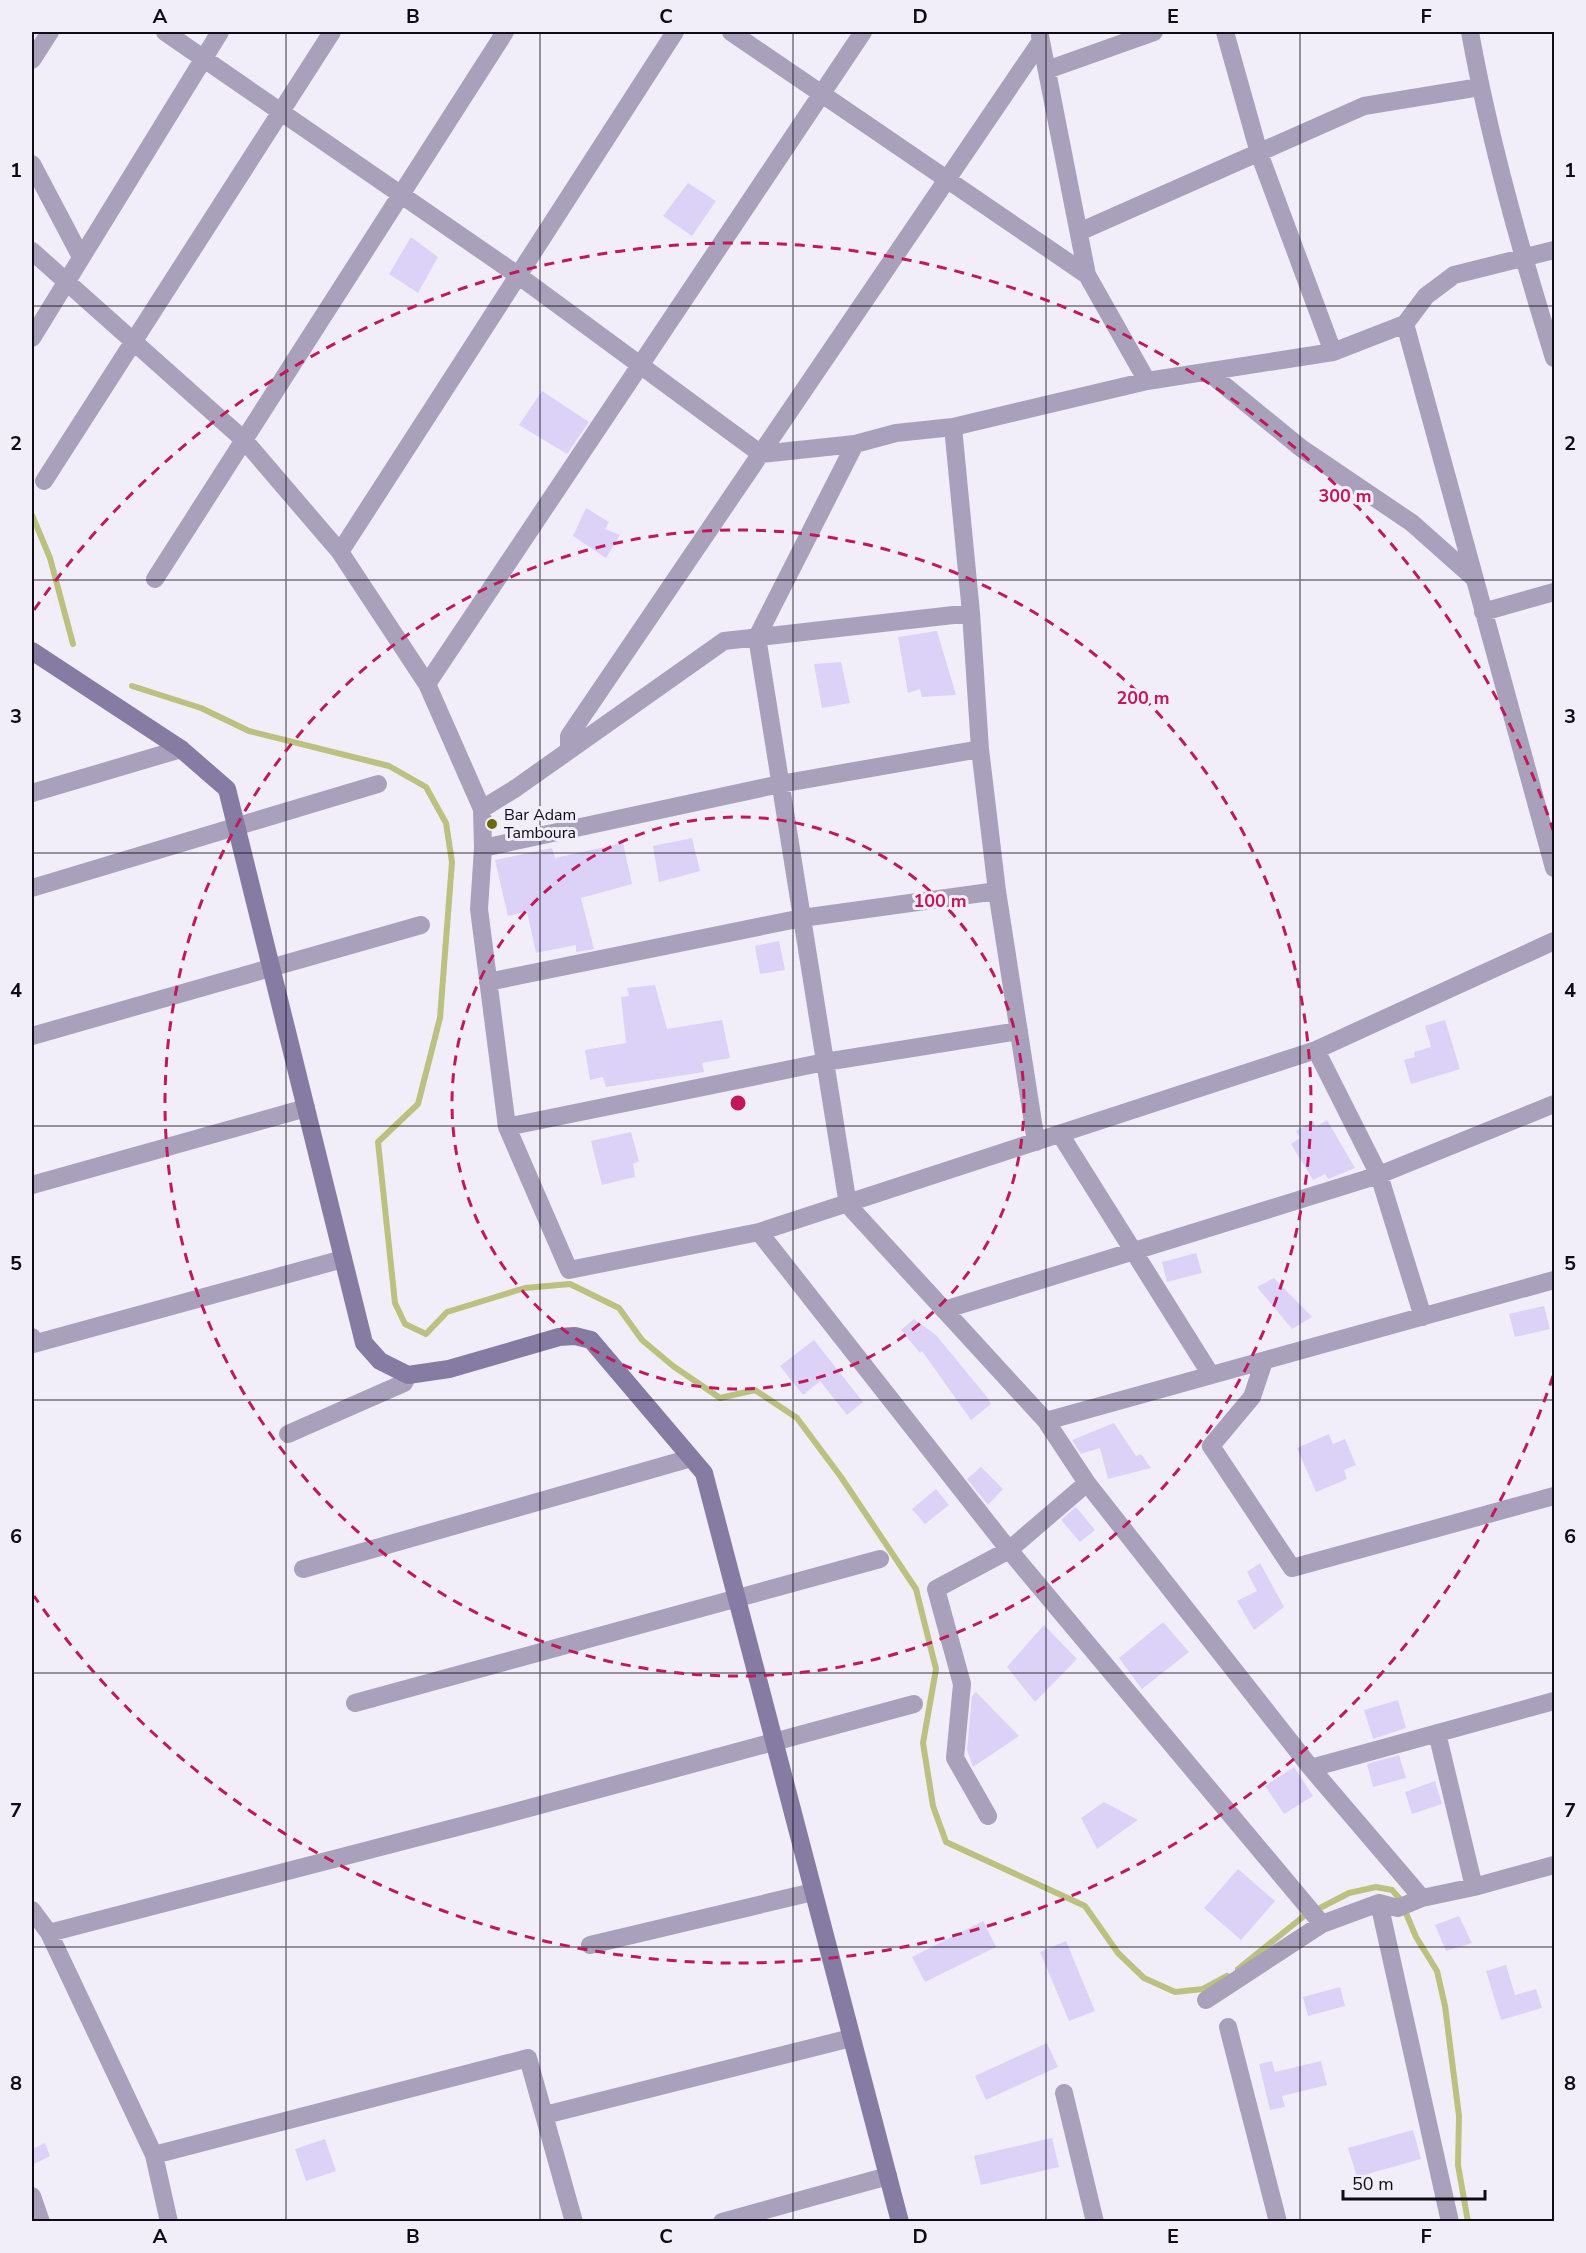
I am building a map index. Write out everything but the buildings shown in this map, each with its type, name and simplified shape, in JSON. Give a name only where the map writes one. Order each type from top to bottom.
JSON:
[{"type":"street","points":[[32,60],[50,32]]},
{"type":"street","points":[[165,32],[402,193],[761,454],[855,444],[896,433],[952,427],[1147,381],[1333,352],[1405,324],[1426,296],[1454,275],[1554,250]]},
{"type":"street","points":[[32,338],[220,32]]},
{"type":"street","points":[[44,481],[332,32]]},
{"type":"street","points":[[154,579],[505,32]]},
{"type":"street","points":[[340,552],[675,32]]},
{"type":"street","points":[[731,32],[1087,275]]},
{"type":"street","points":[[428,684],[863,32]]},
{"type":"street","points":[[1047,70],[1154,32]]},
{"type":"street","points":[[1226,32],[1259,153],[1333,352]]},
{"type":"street","points":[[1470,32],[1480,87],[1524,258],[1554,358]]},
{"type":"street","points":[[1040,36],[1087,275],[1147,381]]},
{"type":"street","points":[[570,750],[569,736],[947,179],[1040,36]]},
{"type":"street","points":[[1079,232],[1364,106],[1480,87]]},
{"type":"street","points":[[32,164],[81,257]]},
{"type":"street","points":[[32,251],[244,440],[340,552],[428,684],[482,809],[483,848],[479,909],[507,1127],[569,1270],[759,1232],[848,1205],[1316,1050],[1554,941]]},
{"type":"street","points":[[1405,324],[1554,868]]},
{"type":"street","points":[[1208,372],[1300,448],[1412,523],[1475,579]]},
{"type":"street","points":[[952,427],[971,613],[980,749],[997,891],[1036,1142]]},
{"type":"street","points":[[855,444],[756,637],[848,1205],[1046,1421],[1087,1483],[1311,1768],[1410,1903]]},
{"type":"street","points":[[1484,612],[1554,592]]},
{"type":"street","points":[[482,809],[724,641],[971,613]]},
{"type":"street","points":[[32,651],[181,749],[227,789],[363,1343],[380,1362],[408,1375],[449,1369],[559,1337],[575,1336],[591,1340],[704,1473],[900,2222]]},
{"type":"street","points":[[32,793],[181,749]]},
{"type":"street","points":[[483,848],[780,784],[980,749]]},
{"type":"street","points":[[32,888],[378,784]]},
{"type":"street","points":[[488,982],[802,918],[997,891]]},
{"type":"street","points":[[32,1036],[421,925]]},
{"type":"street","points":[[507,1127],[825,1062],[1019,1031]]},
{"type":"street","points":[[1316,1050],[1379,1175],[1423,1317]]},
{"type":"street","points":[[944,1310],[1379,1175],[1554,1104]]},
{"type":"street","points":[[32,1185],[306,1108]]},
{"type":"street","points":[[1060,1134],[1211,1375]]},
{"type":"street","points":[[759,1232],[1009,1550],[1322,1924]]},
{"type":"street","points":[[32,1337],[33,1344],[343,1259]]},
{"type":"street","points":[[1046,1421],[1554,1280]]},
{"type":"street","points":[[1264,1361],[1252,1396],[1211,1446],[1292,1568],[1554,1496]]},
{"type":"street","points":[[288,1434],[404,1383],[408,1375]]},
{"type":"street","points":[[303,1569],[691,1458]]},
{"type":"street","points":[[988,1816],[955,1758],[962,1684],[936,1589],[1009,1550],[1087,1483]]},
{"type":"street","points":[[355,1703],[880,1559]]},
{"type":"street","points":[[1311,1768],[1554,1701]]},
{"type":"street","points":[[49,1933],[914,1704]]},
{"type":"street","points":[[1437,1733],[1474,1887]]},
{"type":"street","points":[[1206,2000],[1322,1924],[1379,1903],[1410,1903],[1554,1865]]},
{"type":"street","points":[[590,1945],[813,1892]]},
{"type":"street","points":[[1379,1903],[1450,2222]]},
{"type":"street","points":[[32,1910],[49,1933],[154,2155],[169,2222]]},
{"type":"street","points":[[1228,2026],[1278,2222]]},
{"type":"street","points":[[545,2115],[851,2038]]},
{"type":"street","points":[[154,2155],[528,2058],[574,2222]]},
{"type":"street","points":[[1064,2093],[1095,2222]]},
{"type":"street","points":[[722,2222],[888,2176]]},
{"type":"street","points":[[32,2196],[41,2222]]},
{"type":"waterway","points":[[32,515],[50,558],[73,644]]},
{"type":"waterway","points":[[132,686],[201,708],[249,731],[389,766],[426,787],[446,823],[452,862],[440,1018],[418,1104],[378,1142],[395,1303],[405,1324],[426,1334],[447,1312],[525,1288],[570,1284],[619,1308],[642,1340],[673,1366],[720,1398],[755,1390],[797,1418],[841,1477],[916,1589],[936,1669],[923,1743],[933,1806],[946,1842],[1085,1906],[1118,1953],[1144,1978],[1175,1992],[1203,1989],[1227,1976]]},
{"type":"waterway","points":[[1318,1909],[1349,1893],[1376,1887],[1392,1890],[1400,1899],[1416,1937],[1437,1971],[1445,2006],[1459,2116],[1458,2165],[1468,2222]]},
{"type":"waterway","points":[[1238,1969],[1304,1916]]},
{"type":"place","name":"Bar Adam Tamboura","points":[[492,824]]}]
